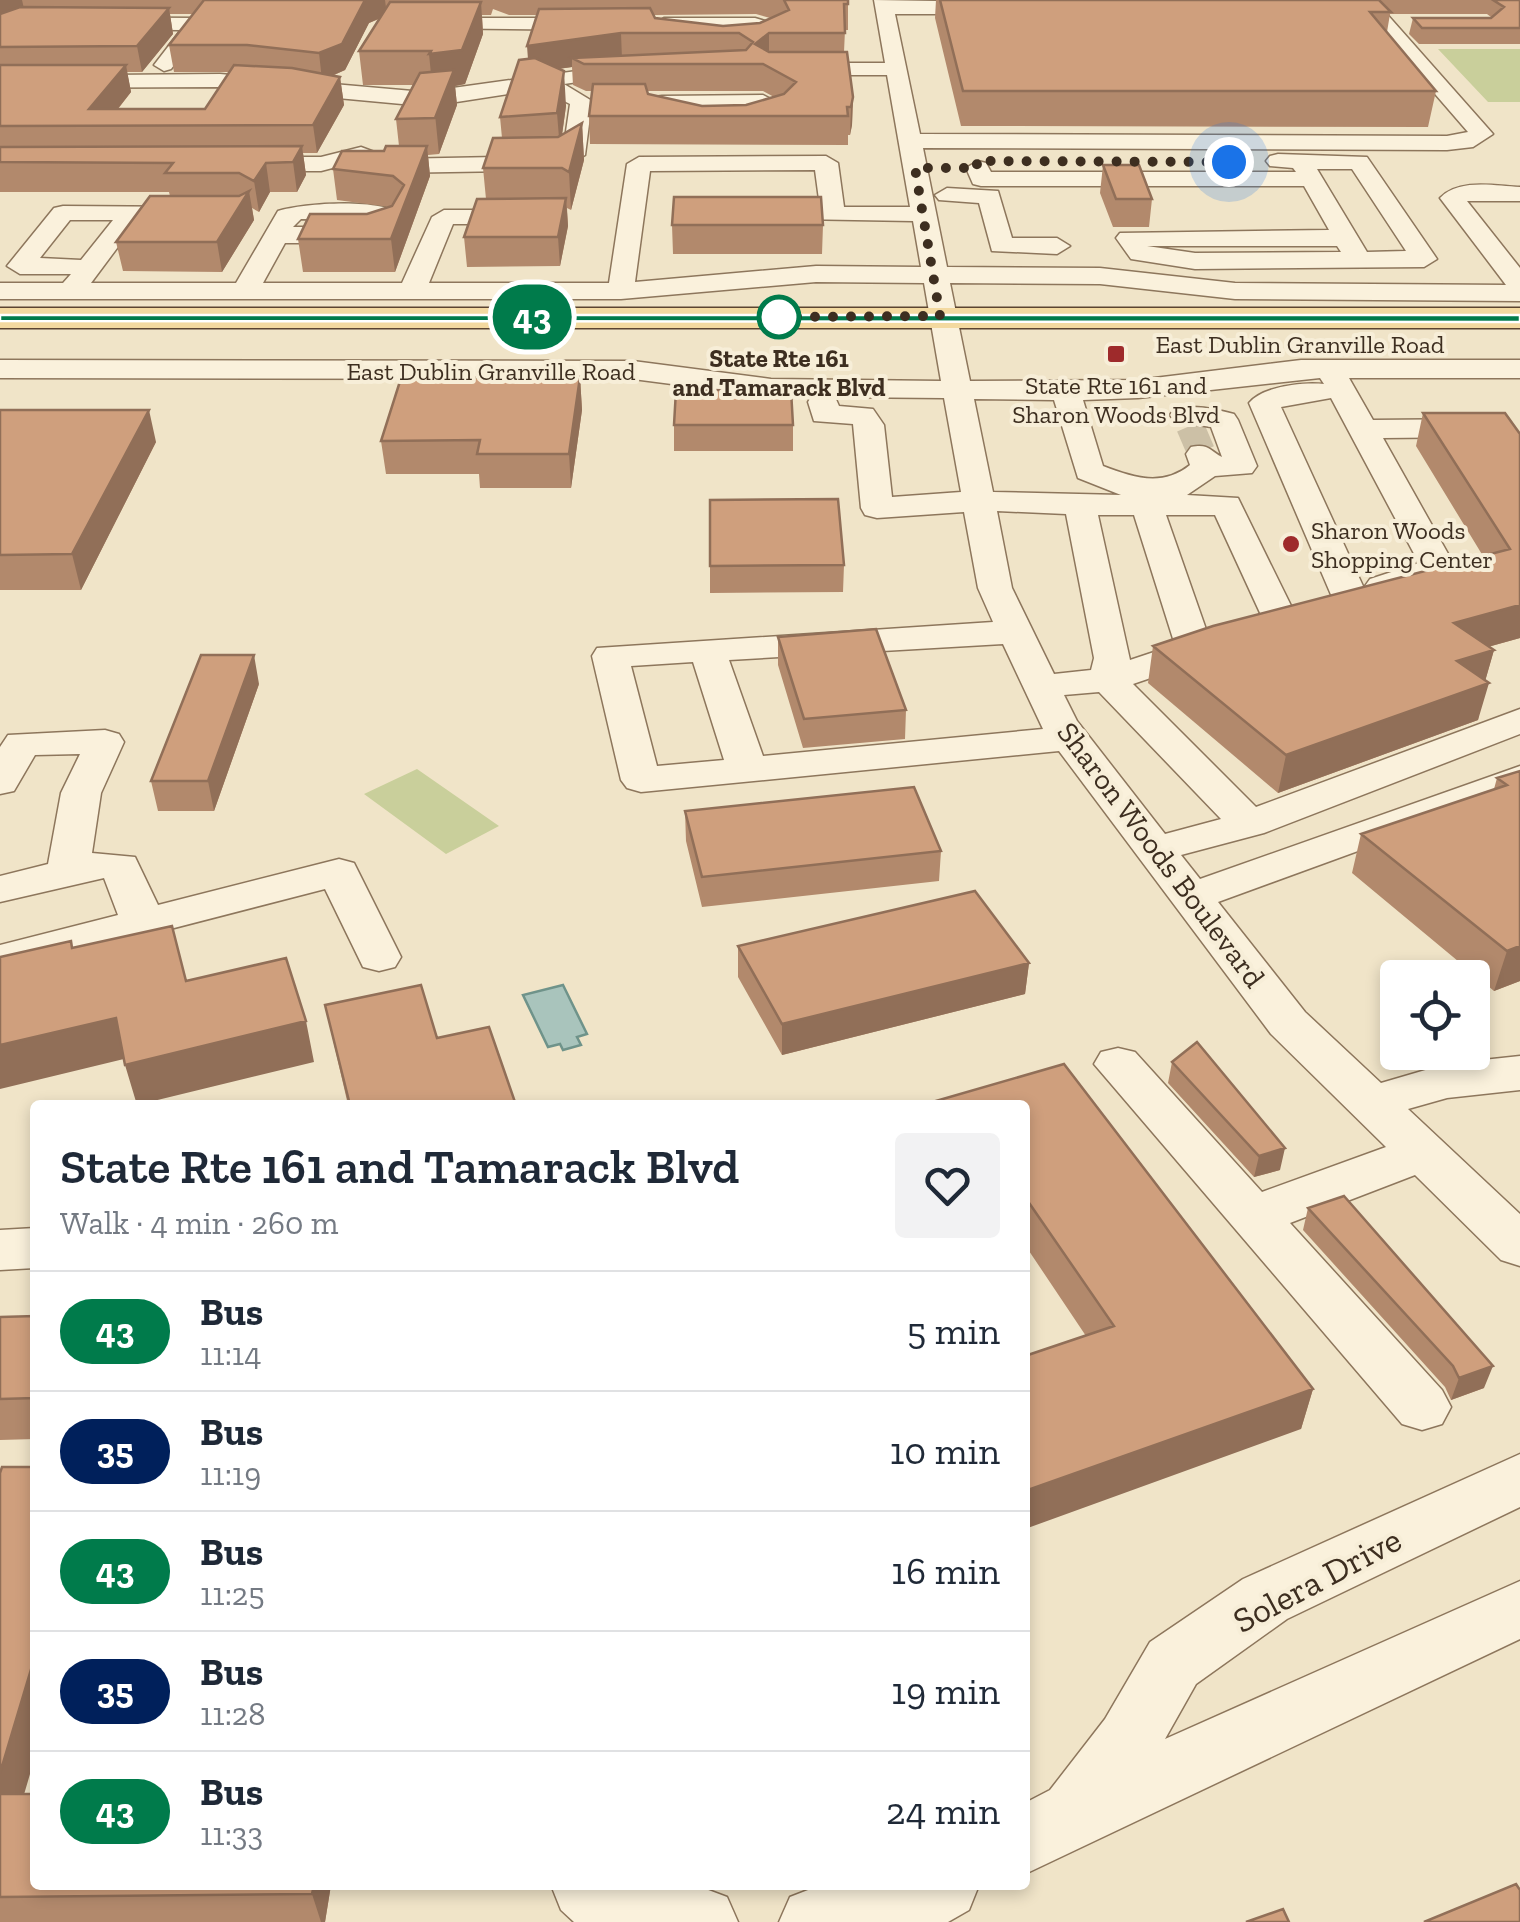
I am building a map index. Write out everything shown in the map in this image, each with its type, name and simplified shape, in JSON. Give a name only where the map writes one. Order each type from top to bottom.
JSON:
[{"type":"main road","name":"East Dublin Granville Road","points":[[0,318],[943,330],[1516,368]]},
{"type":"main road","name":"East Dublin Granville Road","points":[[0,344],[251,344],[1520,318]]},
{"type":"street","points":[[884,4],[1006,8]]},
{"type":"street","name":"Sharon Woods Boulevard","points":[[884,4],[995,588],[1041,686],[1069,738],[1288,1023],[1520,1246]]},
{"type":"street","points":[[1304,8],[1419,24]]},
{"type":"street","points":[[909,141],[1446,143],[1482,134],[1376,17]]},
{"type":"street","points":[[3,31],[24,23],[196,24],[150,82]]},
{"type":"street","points":[[394,24],[584,50],[650,69]]},
{"type":"street","points":[[1,82],[246,82],[388,98],[450,97],[541,82],[615,24]]},
{"type":"street","points":[[769,69],[896,69]]},
{"type":"street","points":[[326,91],[356,77]]},
{"type":"street","points":[[226,164],[320,164],[361,154],[390,166],[546,166],[570,160],[592,102],[541,82]]},
{"type":"street","points":[[361,154],[388,98]]},
{"type":"street","points":[[632,102],[662,102]]},
{"type":"street","points":[[915,168],[960,168],[976,161],[1306,170]]},
{"type":"street","points":[[960,168],[981,178],[1247,178],[1360,162],[1424,259],[1280,238],[1129,238],[1140,254],[1196,274],[1360,252]]},
{"type":"street","points":[[621,291],[639,164],[826,163],[833,214]]},
{"type":"street","points":[[1306,170],[1360,252],[1396,293]]},
{"type":"street","points":[[1247,178],[1280,238]]},
{"type":"street","points":[[1520,194],[1467,192],[1452,198],[1520,284]]},
{"type":"street","points":[[778,214],[833,214],[990,196],[1001,246],[1091,246],[1100,276]]},
{"type":"street","points":[[90,266],[20,266],[64,213],[225,214]]},
{"type":"street","points":[[71,291],[131,213]]},
{"type":"street","points":[[633,215],[664,215]]},
{"type":"street","points":[[412,291],[444,217],[564,217]]},
{"type":"street","points":[[245,291],[277,235]]},
{"type":"street","name":"East Dublin Granville Road","points":[[0,291],[621,291],[816,274],[1196,274],[1396,293],[1520,293]]},
{"type":"street","points":[[1363,429],[1508,434],[1464,368]]},
{"type":"street","name":"East Dublin Granville Road","points":[[0,369],[633,370],[824,403],[957,390],[1138,389],[1174,383],[1336,380],[1464,368],[1516,368]]},
{"type":"street","points":[[1350,597],[1264,402],[1336,380],[1482,394]]},
{"type":"street","points":[[1041,686],[1108,680],[1440,568],[1336,380]]},
{"type":"street","points":[[1066,391],[1090,470],[1130,488],[1182,488],[1196,440],[1174,383]]},
{"type":"street","points":[[824,403],[862,415],[869,425],[878,508],[978,501],[1227,505],[1280,620]]},
{"type":"street","points":[[1080,505],[1112,658],[1108,680]]},
{"type":"street","points":[[1146,506],[1195,650]]},
{"type":"street","points":[[1015,632],[610,656],[641,780],[1069,738]]},
{"type":"street","points":[[706,650],[748,771]]},
{"type":"street","points":[[1108,680],[1249,824]]},
{"type":"street","points":[[1154,849],[1249,824],[1520,721]]},
{"type":"street","points":[[0,782],[22,744],[106,742],[81,793],[68,872]]},
{"type":"street","points":[[1191,897],[1520,778]]},
{"type":"street","points":[[0,888],[96,866],[120,866],[144,924]]},
{"type":"street","points":[[0,959],[339,872],[379,957]]},
{"type":"street","points":[[1118,1064],[1422,1407]]},
{"type":"street","points":[[1372,1103],[1446,1080],[1509,1077],[1520,1072]]},
{"type":"street","points":[[1253,1216],[1423,1154]]},
{"type":"street","points":[[0,1250],[30,1248]]},
{"type":"street","name":"Solera Drive","points":[[1049,1827],[1128,1741],[1173,1663],[1265,1599],[1520,1479]]},
{"type":"street","name":"Solera Drive","points":[[1049,1827],[1520,1608]]},
{"type":"street","points":[[591,1890],[606,1904],[702,1922]]},
{"type":"street","points":[[847,1906],[918,1900],[935,1890]]},
{"type":"green space","points":[[1438,49],[1520,49],[1520,102],[1488,102]]},
{"type":"green space","points":[[417,769],[499,826],[446,854],[364,794]]},
{"type":"water","points":[[563,985],[587,1034],[577,1037],[581,1045],[563,1050],[560,1044],[548,1047],[523,995]]},
{"type":"building","points":[[204,0],[365,0],[342,44],[319,53],[247,45],[169,45]]},
{"type":"building","points":[[784,0],[848,0],[844,4],[845,33],[769,33],[755,44],[769,52],[847,52],[853,97],[851,107],[847,107],[848,116],[589,116],[593,84],[645,84],[648,94],[702,106],[746,105],[784,94],[796,82],[763,64],[584,64],[572,58],[746,50],[753,42],[739,33],[621,33],[527,46],[539,9],[650,8],[655,18],[723,26],[760,23],[789,10]]},
{"type":"building","points":[[940,0],[1379,0],[1391,12],[1370,12],[1436,91],[963,91]]},
{"type":"building","points":[[1493,0],[1520,0],[1520,28],[1422,28],[1413,18],[1491,18],[1504,7]]},
{"type":"building","points":[[390,2],[481,2],[462,50],[429,54],[431,51],[359,51]]},
{"type":"building","points":[[20,7],[169,8],[137,46],[0,47],[0,14]]},
{"type":"building","points":[[535,58],[564,71],[557,113],[500,117],[519,60]]},
{"type":"building","points":[[0,65],[126,65],[89,109],[205,109],[234,65],[292,68],[340,77],[313,125],[0,126]]},
{"type":"building","points":[[454,70],[435,118],[396,119],[420,73]]},
{"type":"building","points":[[582,123],[569,172],[562,168],[483,168],[493,138],[558,137]]},
{"type":"building","points":[[302,146],[293,162],[266,163],[254,181],[239,173],[165,173],[173,163],[0,162],[0,147]]},
{"type":"building","points":[[386,146],[427,146],[391,239],[298,239],[310,214],[367,214],[392,206],[404,185],[393,176],[333,169],[342,151],[384,151]]},
{"type":"building","points":[[1103,165],[1139,165],[1152,199],[1116,199]]},
{"type":"building","points":[[249,191],[217,242],[116,242],[150,196],[239,196]]},
{"type":"building","points":[[674,197],[821,197],[823,225],[672,225]]},
{"type":"building","points":[[566,198],[558,237],[464,237],[477,199]]},
{"type":"building","points":[[580,377],[569,454],[477,454],[480,440],[381,441],[401,378]]},
{"type":"building","points":[[676,390],[791,390],[793,425],[674,425]]},
{"type":"building","points":[[0,410],[149,410],[72,554],[0,555]]},
{"type":"building","points":[[1423,413],[1505,413],[1520,434],[1520,605],[1454,623],[1494,650],[1457,661],[1489,683],[1286,755],[1153,646],[1213,626],[1510,549]]},
{"type":"building","points":[[838,499],[844,565],[710,566],[710,500]]},
{"type":"building","points":[[876,629],[906,710],[804,719],[778,637]]},
{"type":"building","points":[[201,655],[254,655],[208,781],[151,781]]},
{"type":"building","points":[[1520,771],[1520,946],[1507,951],[1361,834],[1507,785],[1497,778]]},
{"type":"building","points":[[914,787],[941,851],[702,877],[685,811]]},
{"type":"building","points":[[975,891],[1029,963],[782,1024],[738,946]]},
{"type":"building","points":[[172,926],[186,981],[286,958],[306,1021],[125,1065],[116,1018],[0,1045],[0,957],[71,941],[72,948]]},
{"type":"building","points":[[421,985],[437,1038],[489,1027],[514,1100],[349,1100],[325,1005]]},
{"type":"building","points":[[1197,1042],[1285,1148],[1259,1156],[1172,1062]]},
{"type":"building","points":[[1064,1064],[1313,1389],[1030,1489],[1030,1354],[1114,1326],[1030,1204],[1030,1100],[939,1100]]},
{"type":"building","points":[[1344,1196],[1493,1366],[1459,1378],[1453,1366],[1308,1208]]},
{"type":"building","points":[[30,1316],[30,1398],[0,1399],[0,1317]]},
{"type":"building","points":[[2,1467],[30,1467],[30,1673],[0,1773]]},
{"type":"building","points":[[0,1794],[30,1794],[30,1890],[313,1890],[312,1894],[0,1897]]},
{"type":"building","points":[[1516,1884],[1520,1890],[1520,1922],[1424,1922]]},
{"type":"building","points":[[1283,1909],[1289,1922],[1246,1922]]},
{"type":"tunnel","points":[[1190,426],[1202,454]]},
{"type":"bus line","name":"43","points":[[0,318],[1520,318]]},
{"type":"place","name":"State Rte 161 and Tamarack Blvd","points":[[779,317]]},
{"type":"place","name":"State Rte 161 and Sharon Woods Blvd","points":[[1116,354]]},
{"type":"place","name":"Sharon Woods Shopping Center","points":[[1291,544]]},
{"type":"route","points":[[779,317],[940,316],[915,168],[978,168],[976,161],[1229,162]]}]
